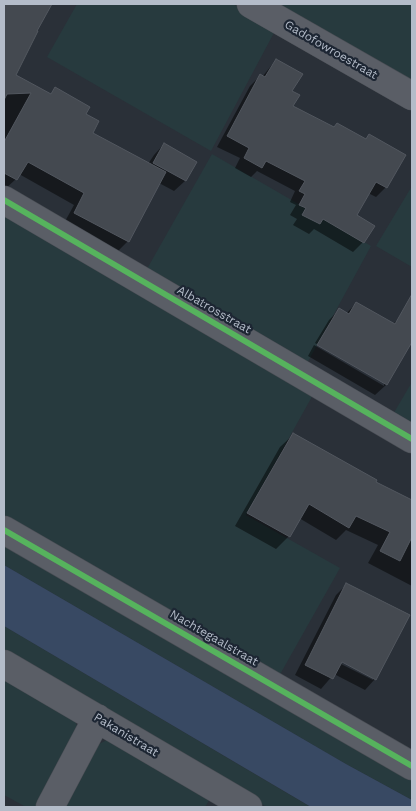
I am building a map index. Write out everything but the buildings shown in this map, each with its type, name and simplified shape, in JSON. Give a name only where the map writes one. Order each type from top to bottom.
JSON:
[{"type":"street","name":"Gadofowroestraat","points":[[251,4],[412,96]]},
{"type":"street","name":"Albatrosstraat","points":[[4,200],[412,439]]},
{"type":"street","name":"Nachtegaalstraat","points":[[4,530],[412,766]]},
{"type":"street","name":"Pakanistraat","points":[[4,664],[248,807]]},
{"type":"street","points":[[50,807],[97,718]]},
{"type":"green space","points":[[77,4],[233,4],[276,29],[211,151],[47,57]]},
{"type":"green space","points":[[272,4],[412,4],[412,82]]},
{"type":"green space","points":[[212,154],[371,246],[304,369],[143,276]]},
{"type":"green space","points":[[412,186],[412,267],[376,246]]},
{"type":"green space","points":[[4,213],[314,393],[246,515],[340,568],[278,678],[4,520]]},
{"type":"green space","points":[[412,382],[412,428],[392,416]]},
{"type":"green space","points":[[4,539],[412,775],[412,800],[346,764],[4,565]]},
{"type":"green space","points":[[4,626],[311,807],[267,807],[247,796],[4,649]]},
{"type":"green space","points":[[4,670],[74,715],[77,727],[38,807],[26,807],[4,795]]},
{"type":"green space","points":[[105,741],[117,741],[214,792],[205,807],[56,807],[93,747]]},
{"type":"water","points":[[4,565],[346,764],[412,800],[412,807],[311,807],[4,626]]},
{"type":"cycle path","points":[[4,200],[412,439]]},
{"type":"cycle path","points":[[4,530],[412,766]]}]
